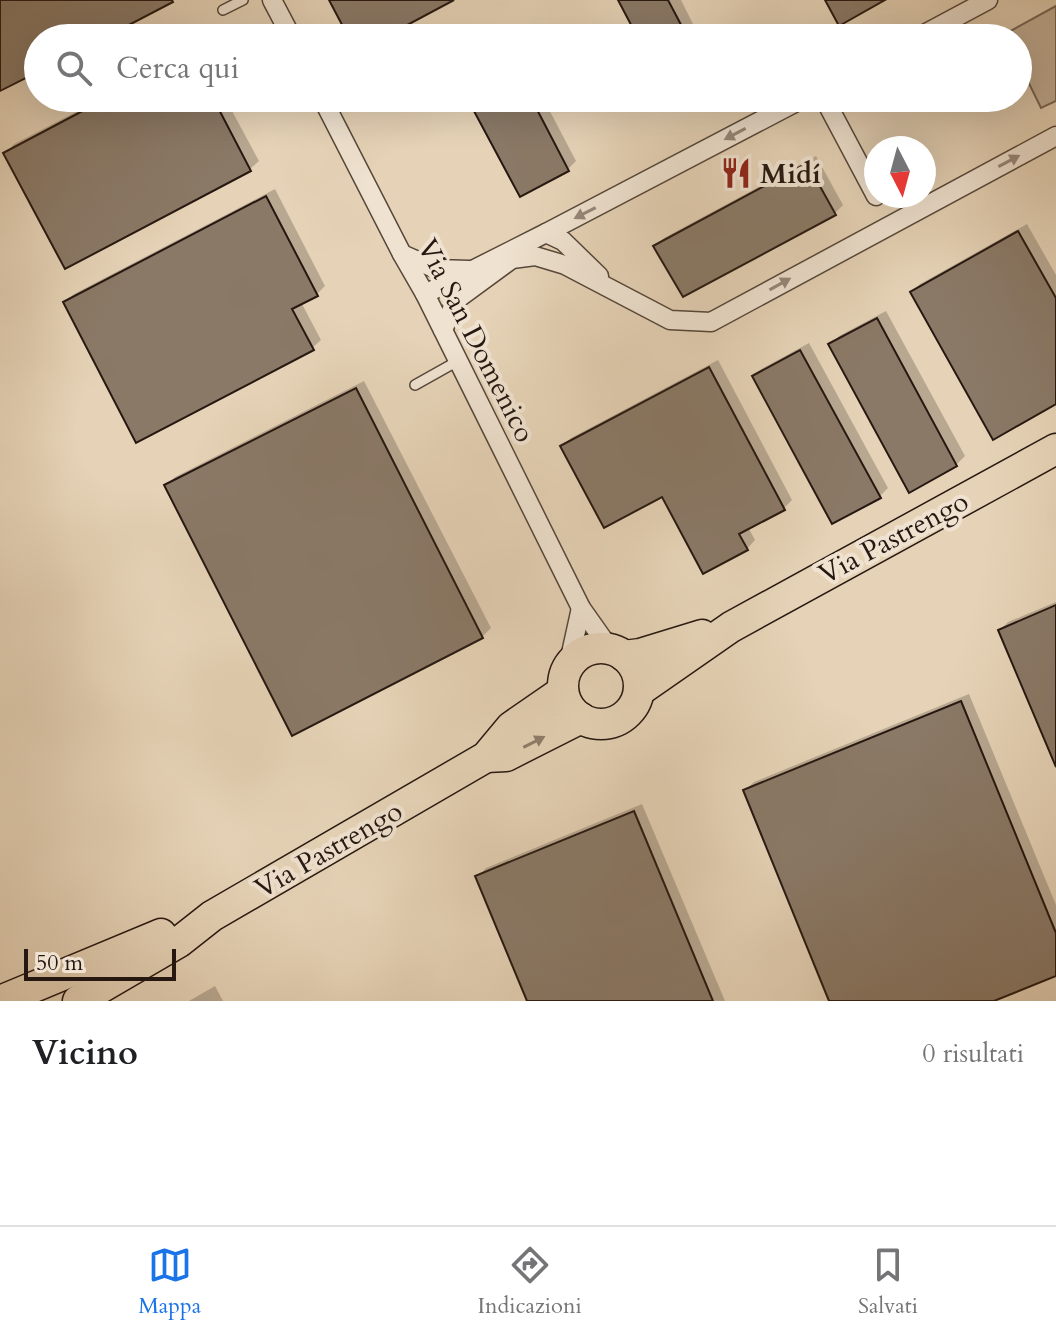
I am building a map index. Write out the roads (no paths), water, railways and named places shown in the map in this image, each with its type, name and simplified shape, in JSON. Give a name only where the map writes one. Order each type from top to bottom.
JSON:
[{"type":"main road","name":"Via Pastrengo","points":[[639,691],[731,627],[1056,449]]},
{"type":"main road","name":"Via Pastrengo","points":[[617,652],[640,654],[731,627]]},
{"type":"main road","points":[[587,650],[617,652],[633,665],[638,678],[639,691],[635,703],[628,713],[617,720],[605,724],[592,723],[572,711],[565,679],[576,657],[587,650]]},
{"type":"main road","name":"Via Pastrengo","points":[[78,1001],[179,942],[212,916],[486,757],[511,727],[565,679]]},
{"type":"main road","name":"Via Pastrengo","points":[[486,757],[506,756],[581,718]]},
{"type":"main road","name":"Via Pastrengo","points":[[0,1001],[212,916]]},
{"type":"street","points":[[272,0],[285,24]]},
{"type":"street","points":[[943,24],[988,0]]},
{"type":"street","name":"Via San Domenico","points":[[329,112],[425,294],[456,362],[581,608],[617,652]]},
{"type":"street","points":[[425,294],[777,112]]},
{"type":"street","points":[[831,112],[864,173]]},
{"type":"street","points":[[443,330],[456,300],[512,259],[535,256],[551,259],[609,286],[670,320],[711,322],[1056,136]]},
{"type":"street","points":[[882,208],[891,224]]},
{"type":"street","points":[[546,233],[563,241],[609,286]]},
{"type":"street","points":[[402,254],[436,269],[476,270]]},
{"type":"street","points":[[565,679],[581,608]]},
{"type":"lane","points":[[223,10],[243,0]]},
{"type":"lane","points":[[415,385],[456,362]]},
{"type":"place","name":"Midí","points":[[736,173]]}]
